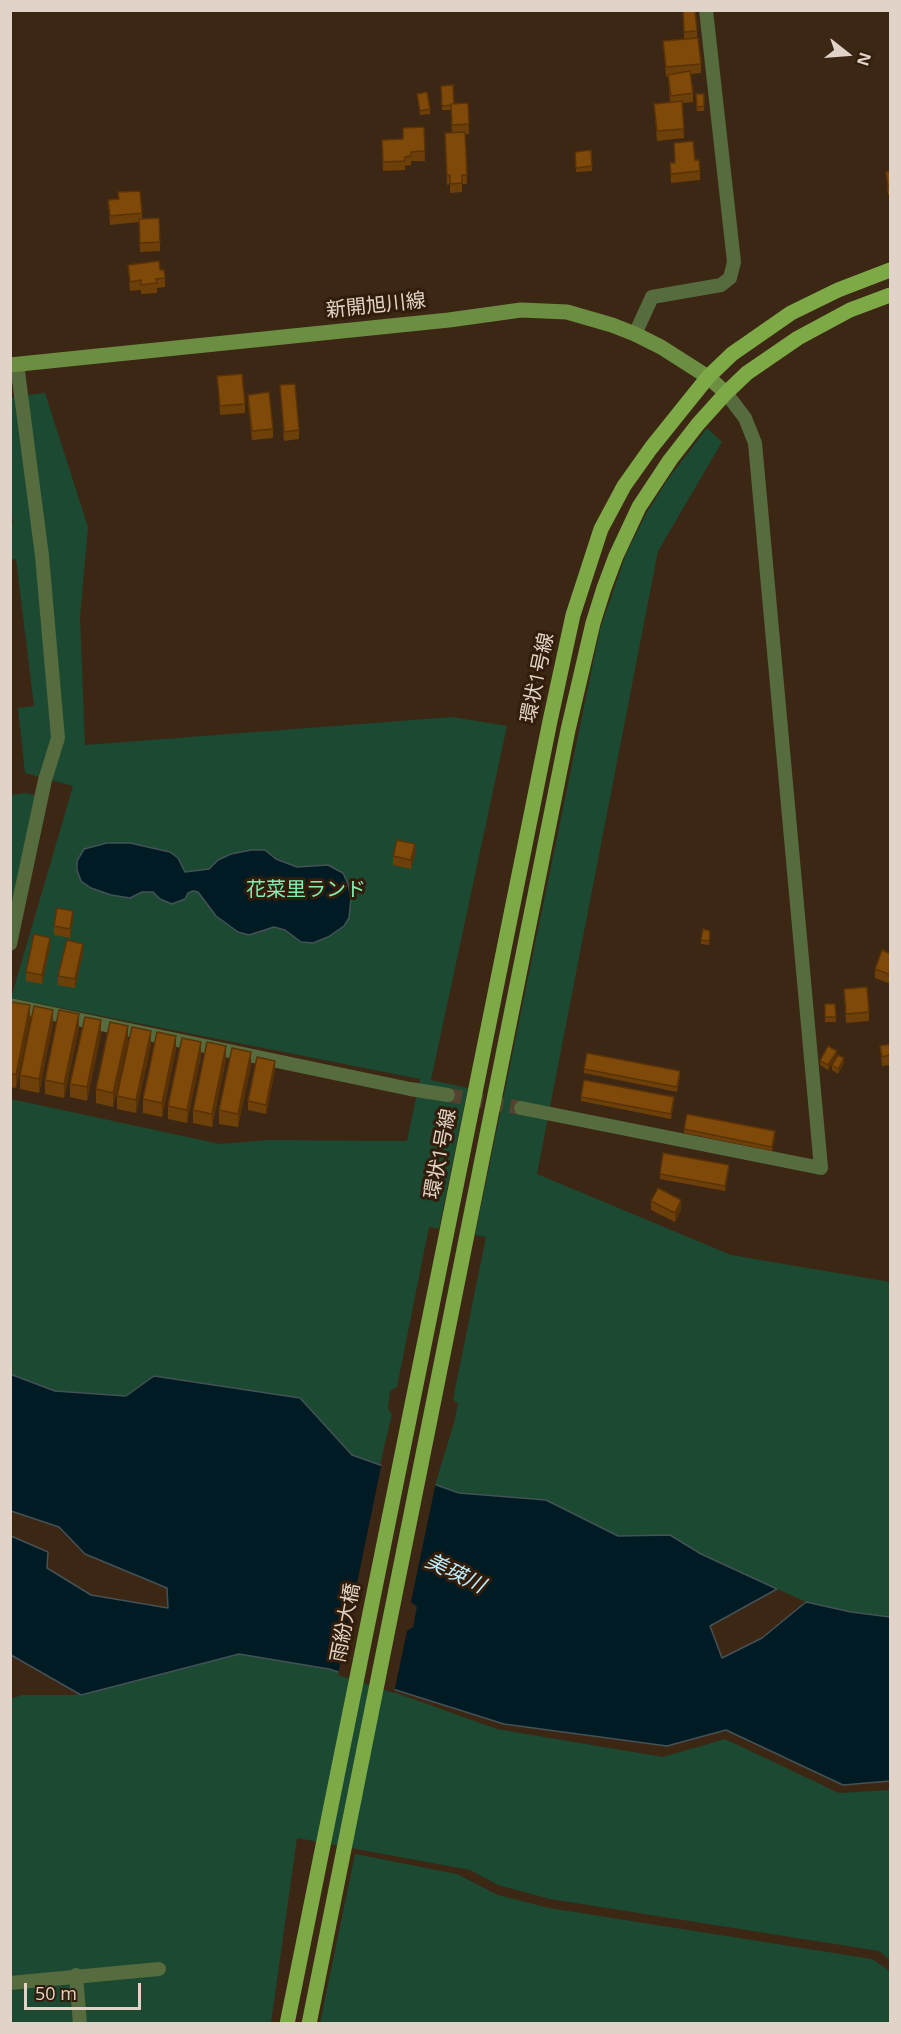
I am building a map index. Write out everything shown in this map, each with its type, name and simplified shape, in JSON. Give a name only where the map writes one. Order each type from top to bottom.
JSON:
[{"type":"main road","name":"環状1号線","points":[[447,1230],[573,615],[601,529],[624,486],[651,448],[708,377],[732,354],[791,313],[838,290],[891,270]]},
{"type":"main road","name":"環状1号線","points":[[309,2024],[466,1233],[568,730],[593,623],[616,556],[639,507],[670,460],[726,393],[747,373],[798,338],[850,310],[891,295]]},
{"type":"main road","name":"新開旭川線","points":[[14,364],[449,320],[521,310],[567,312],[612,325],[661,347],[708,377],[726,393]]},
{"type":"main road","name":"雨紛大橋","points":[[286,2024],[447,1230]]},
{"type":"street","points":[[634,334],[652,297],[721,285],[730,278],[734,262],[706,10]]},
{"type":"street","points":[[10,944],[45,780],[58,738],[42,556],[14,364]]},
{"type":"street","points":[[521,1108],[821,1168],[755,443],[745,418],[726,393]]},
{"type":"street","points":[[10,1005],[448,1095]]},
{"type":"street","points":[[10,1983],[159,1969]]},
{"type":"street","points":[[76,1975],[80,2024]]},
{"type":"green space","name":"花菜里ランド","points":[[45,393],[88,527],[80,617],[85,745],[452,717],[507,726],[431,1080],[468,1088],[439,1229],[429,1227],[397,1387],[390,1391],[388,1409],[392,1414],[380,1465],[352,1455],[300,1398],[154,1376],[126,1396],[55,1391],[11,1374],[11,1099],[220,1144],[267,1140],[407,1141],[420,1079],[11,998],[73,786],[25,773],[18,708],[34,706],[16,559],[11,560],[10,525],[13,524],[10,499],[11,397]]},
{"type":"green space","points":[[707,428],[722,442],[658,551],[537,1174],[731,1255],[890,1282],[890,1617],[851,1612],[806,1602],[701,1554],[670,1535],[618,1536],[546,1500],[459,1493],[435,1485],[458,1404],[453,1399],[486,1237],[475,1235],[600,629],[626,554],[647,512],[668,479]]},
{"type":"green space","points":[[27,793],[38,796],[11,922],[11,795]]},
{"type":"green space","points":[[239,1654],[329,1669],[497,1729],[663,1757],[725,1739],[839,1793],[890,1790],[890,1960],[879,1951],[550,1899],[498,1885],[470,1870],[297,1838],[271,2023],[11,2023],[10,1699],[22,1695],[81,1695]]},
{"type":"green space","points":[[355,1854],[457,1874],[498,1895],[549,1908],[872,1959],[890,1971],[890,2023],[320,2023]]},
{"type":"water","points":[[107,843],[130,843],[170,852],[178,858],[185,872],[209,869],[218,860],[231,854],[251,850],[265,850],[276,859],[297,867],[328,865],[343,873],[348,884],[351,898],[349,918],[344,926],[328,937],[313,943],[301,942],[285,930],[274,927],[249,935],[238,932],[216,916],[198,892],[188,893],[185,899],[172,904],[160,899],[153,892],[142,892],[130,898],[111,895],[91,888],[81,881],[77,870],[77,861],[84,849]]},
{"type":"water","name":"美瑛川","points":[[10,1374],[55,1391],[126,1396],[154,1376],[300,1398],[352,1455],[459,1493],[546,1500],[618,1536],[670,1535],[701,1554],[777,1589],[710,1626],[722,1658],[762,1638],[806,1602],[851,1612],[890,1617],[890,1781],[843,1785],[726,1730],[667,1746],[504,1724],[329,1669],[239,1654],[81,1695],[11,1655],[11,1536],[48,1552],[47,1568],[91,1595],[168,1608],[167,1588],[85,1554],[59,1527],[11,1511]]},
{"type":"pier","points":[[382,1462],[436,1482],[411,1602],[417,1607],[413,1627],[407,1631],[394,1693],[338,1675],[349,1619],[345,1614],[348,1598],[355,1593]]},
{"type":"building","points":[[683,10],[695,10],[697,31],[684,32]]},
{"type":"building","points":[[698,38],[701,64],[666,67],[663,41]]},
{"type":"building","points":[[690,71],[693,93],[671,96],[668,75]]},
{"type":"building","points":[[453,85],[454,104],[442,106],[441,86]]},
{"type":"building","points":[[427,92],[430,109],[420,111],[417,94]]},
{"type":"building","points":[[696,94],[704,94],[704,106],[697,107]]},
{"type":"building","points":[[682,101],[684,129],[657,131],[654,104]]},
{"type":"building","points":[[468,103],[469,124],[452,125],[451,104]]},
{"type":"building","points":[[424,127],[425,151],[411,152],[411,156],[405,157],[405,161],[383,162],[382,140],[403,139],[403,128]]},
{"type":"building","points":[[465,132],[467,175],[462,175],[462,183],[450,184],[450,175],[447,176],[445,133]]},
{"type":"building","points":[[693,141],[695,160],[699,160],[700,171],[671,174],[670,163],[675,163],[674,143]]},
{"type":"building","points":[[591,150],[592,166],[576,168],[575,152]]},
{"type":"building","points":[[891,171],[891,186],[888,186],[886,172]]},
{"type":"building","points":[[140,191],[142,213],[110,216],[108,200],[119,199],[118,192]]},
{"type":"building","points":[[159,218],[160,242],[140,243],[139,219]]},
{"type":"building","points":[[159,261],[160,270],[164,270],[165,278],[156,279],[157,283],[141,285],[141,280],[130,282],[128,265]]},
{"type":"building","points":[[242,374],[245,404],[220,406],[217,376]]},
{"type":"building","points":[[295,384],[299,430],[284,432],[280,385]]},
{"type":"building","points":[[269,392],[273,429],[252,431],[248,395]]},
{"type":"building","points":[[397,840],[415,844],[411,860],[393,856]]},
{"type":"building","points":[[57,908],[73,911],[70,929],[54,926]]},
{"type":"building","points":[[703,929],[710,931],[709,941],[701,940]]},
{"type":"building","points":[[34,934],[50,938],[42,975],[26,972]]},
{"type":"building","points":[[67,940],[83,944],[75,979],[58,976]]},
{"type":"building","points":[[882,950],[891,954],[891,975],[875,969]]},
{"type":"building","points":[[867,987],[869,1012],[846,1014],[844,989]]},
{"type":"building","points":[[11,1002],[30,1005],[16,1075],[10,1073]]},
{"type":"building","points":[[825,1004],[835,1004],[836,1017],[825,1017]]},
{"type":"building","points":[[34,1006],[53,1010],[39,1079],[20,1075]]},
{"type":"building","points":[[59,1010],[79,1014],[64,1084],[45,1080]]},
{"type":"building","points":[[85,1017],[101,1020],[87,1087],[70,1084]]},
{"type":"building","points":[[110,1022],[128,1026],[113,1093],[96,1089]]},
{"type":"building","points":[[132,1027],[151,1031],[136,1100],[117,1096]]},
{"type":"building","points":[[157,1032],[176,1036],[162,1103],[143,1099]]},
{"type":"building","points":[[182,1038],[201,1042],[187,1110],[168,1106]]},
{"type":"building","points":[[207,1042],[226,1046],[212,1114],[193,1110]]},
{"type":"building","points":[[891,1044],[891,1058],[890,1055],[882,1057],[880,1046]]},
{"type":"building","points":[[828,1046],[837,1051],[828,1065],[820,1061]]},
{"type":"building","points":[[232,1048],[251,1052],[238,1114],[219,1110]]},
{"type":"building","points":[[587,1053],[680,1071],[677,1087],[584,1069]]},
{"type":"building","points":[[838,1055],[844,1058],[838,1069],[832,1065]]},
{"type":"building","points":[[257,1057],[275,1061],[266,1105],[248,1101]]},
{"type":"building","points":[[584,1080],[674,1097],[671,1114],[581,1097]]},
{"type":"building","points":[[687,1114],[775,1131],[772,1147],[684,1129]]},
{"type":"building","points":[[663,1153],[729,1165],[725,1186],[660,1174]]},
{"type":"building","points":[[658,1188],[681,1200],[675,1213],[651,1201]]},
{"type":"tunnel","points":[[448,1095],[521,1108]]}]
